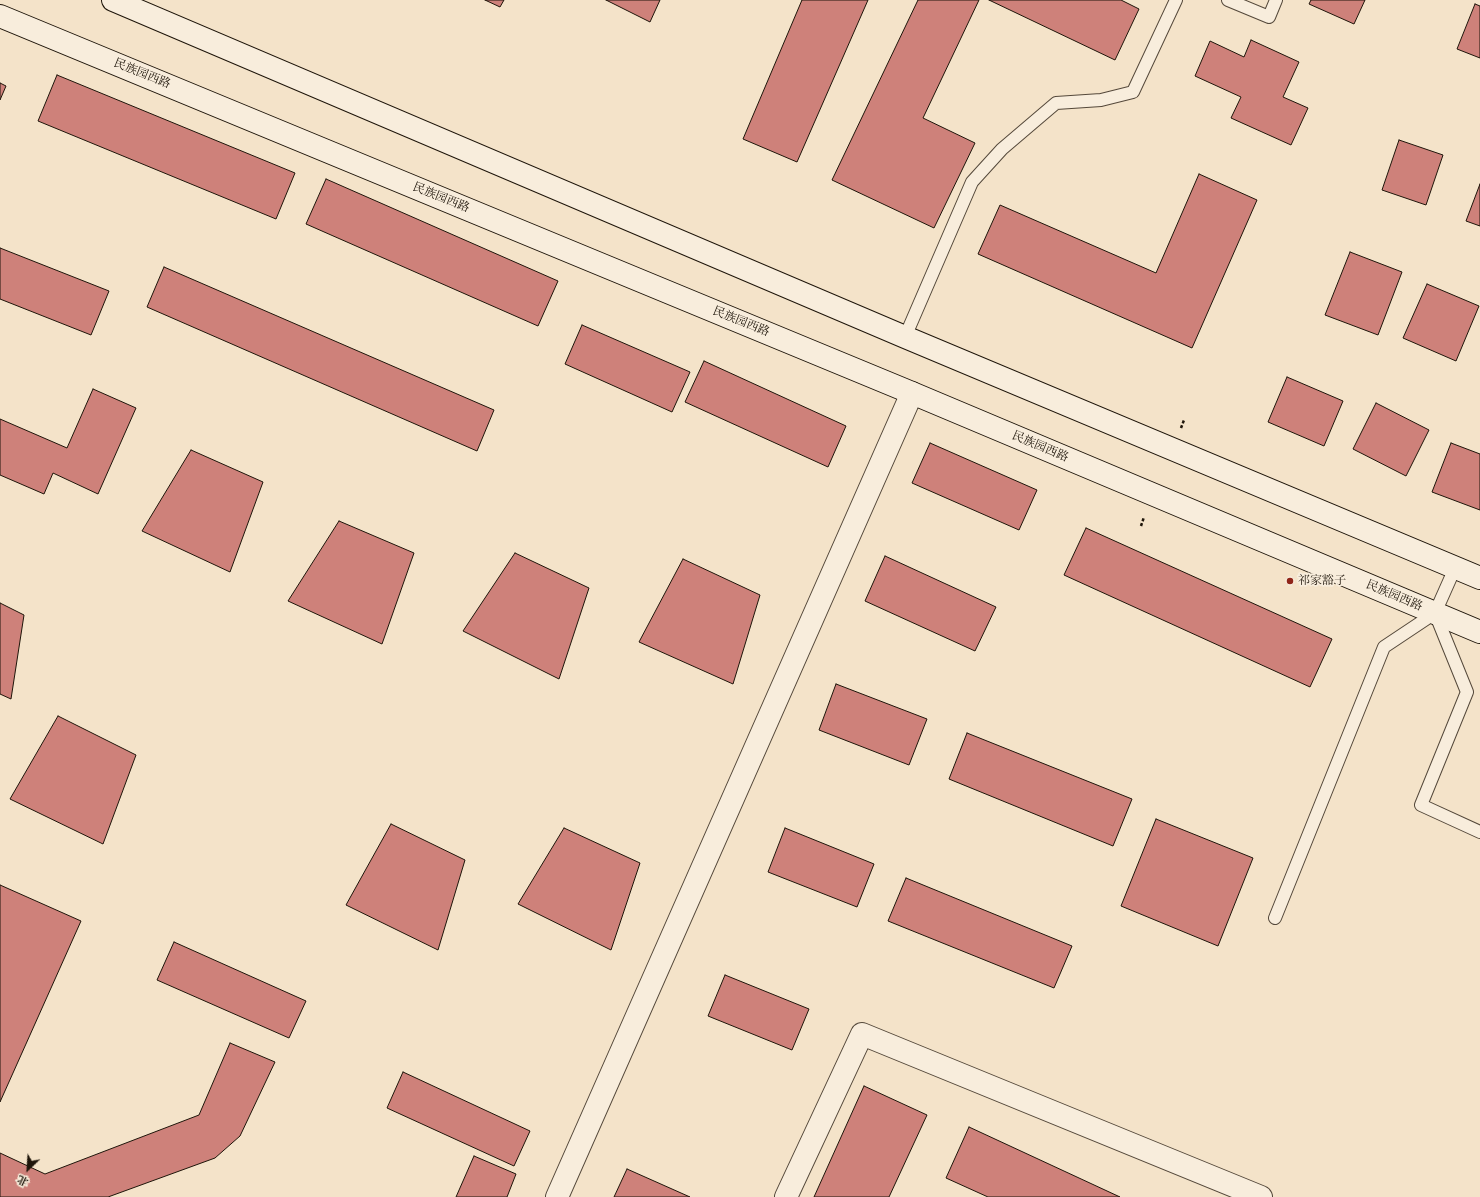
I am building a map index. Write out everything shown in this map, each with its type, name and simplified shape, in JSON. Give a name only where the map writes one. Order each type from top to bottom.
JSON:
[{"type":"main road","points":[[113,0],[904,337],[1480,578]]},
{"type":"main road","name":"民族园西路","points":[[0,16],[912,393],[1480,632]]},
{"type":"main road","points":[[557,1197],[912,393]]},
{"type":"main road","points":[[786,1197],[862,1034],[1257,1196]]},
{"type":"lane","points":[[904,337],[972,182],[1002,149],[1056,103],[1101,100],[1133,92],[1176,0]]},
{"type":"lane","points":[[1228,0],[1268,17],[1276,0]]},
{"type":"lane","points":[[1274,918],[1384,647],[1435,613],[1455,568]]},
{"type":"lane","points":[[1435,613],[1466,692],[1421,805],[1480,832]]},
{"type":"building","points":[[485,0],[504,0],[500,7]]},
{"type":"building","points":[[606,0],[660,0],[650,22]]},
{"type":"building","points":[[802,0],[868,0],[797,162],[743,139]]},
{"type":"building","points":[[918,0],[979,0],[923,118],[975,143],[934,228],[832,180]]},
{"type":"building","points":[[989,0],[1121,0],[1139,9],[1115,60]]},
{"type":"building","points":[[1311,0],[1365,0],[1354,24],[1309,4]]},
{"type":"building","points":[[1475,4],[1480,6],[1480,58],[1457,49]]},
{"type":"building","points":[[1251,40],[1299,62],[1283,97],[1308,108],[1291,145],[1231,118],[1241,97],[1195,76],[1210,41],[1244,57]]},
{"type":"building","points":[[57,75],[295,173],[276,219],[38,121]]},
{"type":"building","points":[[0,83],[6,86],[0,100]]},
{"type":"building","points":[[1399,140],[1443,155],[1426,205],[1382,190]]},
{"type":"building","points":[[1199,174],[1257,200],[1192,348],[978,254],[1000,205],[1156,273]]},
{"type":"building","points":[[326,179],[558,281],[538,326],[306,224]]},
{"type":"building","points":[[1480,184],[1480,226],[1466,221]]},
{"type":"building","points":[[0,248],[109,291],[91,335],[0,299]]},
{"type":"building","points":[[1350,252],[1402,272],[1378,335],[1325,315]]},
{"type":"building","points":[[164,267],[494,410],[477,451],[147,307]]},
{"type":"building","points":[[1427,284],[1479,306],[1456,361],[1403,338]]},
{"type":"building","points":[[582,325],[690,372],[672,412],[565,364]]},
{"type":"building","points":[[704,361],[846,426],[828,467],[685,402]]},
{"type":"building","points":[[1287,377],[1343,401],[1324,446],[1268,422]]},
{"type":"building","points":[[93,389],[136,408],[98,494],[53,473],[44,494],[0,475],[0,419],[67,448]]},
{"type":"building","points":[[1376,403],[1429,430],[1406,476],[1353,449]]},
{"type":"building","points":[[930,443],[1037,490],[1019,530],[912,483]]},
{"type":"building","points":[[1451,443],[1480,454],[1480,510],[1432,492]]},
{"type":"building","points":[[191,450],[263,482],[230,572],[142,531]]},
{"type":"building","points":[[339,521],[414,553],[382,644],[288,601]]},
{"type":"building","points":[[1086,528],[1332,639],[1310,687],[1064,575]]},
{"type":"building","points":[[515,553],[589,588],[559,679],[463,631]]},
{"type":"building","points":[[885,556],[996,607],[975,651],[865,601]]},
{"type":"building","points":[[683,559],[760,595],[733,684],[639,642]]},
{"type":"building","points":[[0,603],[24,615],[11,699],[0,694]]},
{"type":"building","points":[[836,684],[927,719],[909,765],[819,730]]},
{"type":"building","points":[[58,716],[136,755],[103,844],[10,799]]},
{"type":"building","points":[[967,733],[1132,799],[1113,846],[949,779]]},
{"type":"building","points":[[1156,819],[1253,858],[1218,946],[1121,906]]},
{"type":"building","points":[[391,824],[465,860],[438,950],[346,905]]},
{"type":"building","points":[[564,828],[640,863],[611,950],[518,904]]},
{"type":"building","points":[[785,828],[874,864],[857,907],[768,872]]},
{"type":"building","points":[[906,878],[1072,946],[1054,988],[888,921]]},
{"type":"building","points":[[0,885],[81,921],[0,1102]]},
{"type":"building","points":[[174,942],[306,1001],[289,1038],[157,980]]},
{"type":"building","points":[[725,975],[809,1009],[792,1050],[708,1016]]},
{"type":"building","points":[[230,1043],[275,1062],[240,1136],[215,1158],[108,1197],[0,1197],[0,1153],[45,1174],[199,1115]]},
{"type":"building","points":[[403,1072],[530,1131],[514,1166],[387,1108]]},
{"type":"building","points":[[864,1086],[927,1115],[889,1197],[814,1197]]},
{"type":"building","points":[[969,1127],[1120,1197],[988,1197],[946,1178]]},
{"type":"building","points":[[474,1156],[516,1174],[507,1197],[456,1197]]},
{"type":"building","points":[[627,1169],[690,1197],[614,1197]]},
{"type":"place","name":"祁家豁子","points":[[1290,581]]}]
